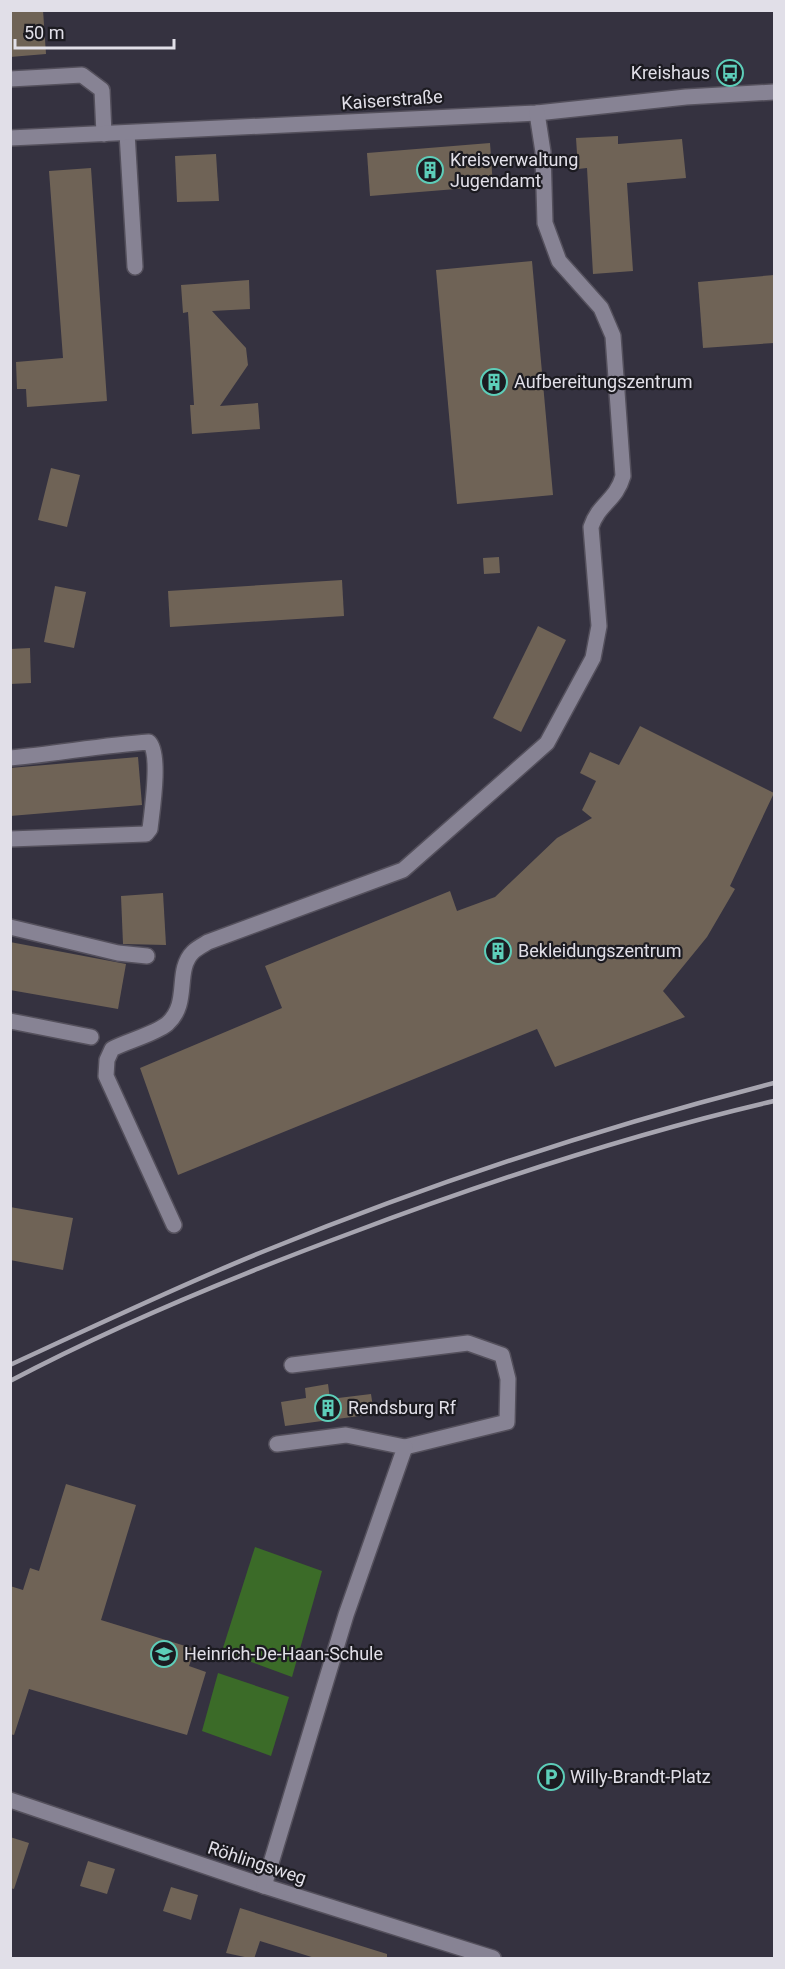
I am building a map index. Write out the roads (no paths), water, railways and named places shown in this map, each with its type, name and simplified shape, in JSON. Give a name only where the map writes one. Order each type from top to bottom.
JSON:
[{"type":"street","points":[[10,79],[82,75],[102,90],[104,134]]},
{"type":"street","name":"Kaiserstraße","points":[[10,138],[499,112],[537,113],[686,97],[774,92]]},
{"type":"street","points":[[174,1225],[106,1076],[107,1060],[112,1049],[166,1025],[178,1011],[183,994],[184,971],[192,953],[208,942],[403,870],[547,743],[593,658],[599,626],[591,527],[595,515],[618,492],[622,476],[613,336],[601,308],[559,261],[545,223],[543,152],[537,113]]},
{"type":"street","points":[[127,133],[135,267]]},
{"type":"street","points":[[10,758],[72,752],[108,744],[149,742],[153,746],[155,762],[150,829],[146,834],[10,839]]},
{"type":"street","points":[[10,927],[118,953],[147,956]]},
{"type":"street","points":[[10,1021],[91,1037]]},
{"type":"street","points":[[277,1444],[346,1435],[405,1446],[507,1422],[508,1379],[501,1355],[468,1343],[292,1365]]},
{"type":"street","points":[[264,1886],[346,1615],[405,1446]]},
{"type":"street","name":"Röhlingsweg","points":[[10,1800],[264,1886],[493,1959]]},
{"type":"railway","points":[[10,1365],[234,1263],[329,1225],[518,1158],[645,1118],[774,1083]]},
{"type":"railway","points":[[10,1381],[93,1339],[178,1301],[403,1214],[561,1160],[667,1128],[774,1101]]},
{"type":"place","name":"Kreishaus","points":[[730,73]]},
{"type":"place","name":"Kreisverwaltung Jugendamt","points":[[430,170]]},
{"type":"place","name":"Aufbereitungszentrum","points":[[494,382]]},
{"type":"place","name":"Bekleidungszentrum","points":[[498,951]]},
{"type":"place","name":"Rendsburg Rf","points":[[328,1408]]},
{"type":"place","name":"Heinrich-De-Haan-Schule","points":[[164,1654]]},
{"type":"place","name":"Willy-Brandt-Platz","points":[[551,1777]]}]
